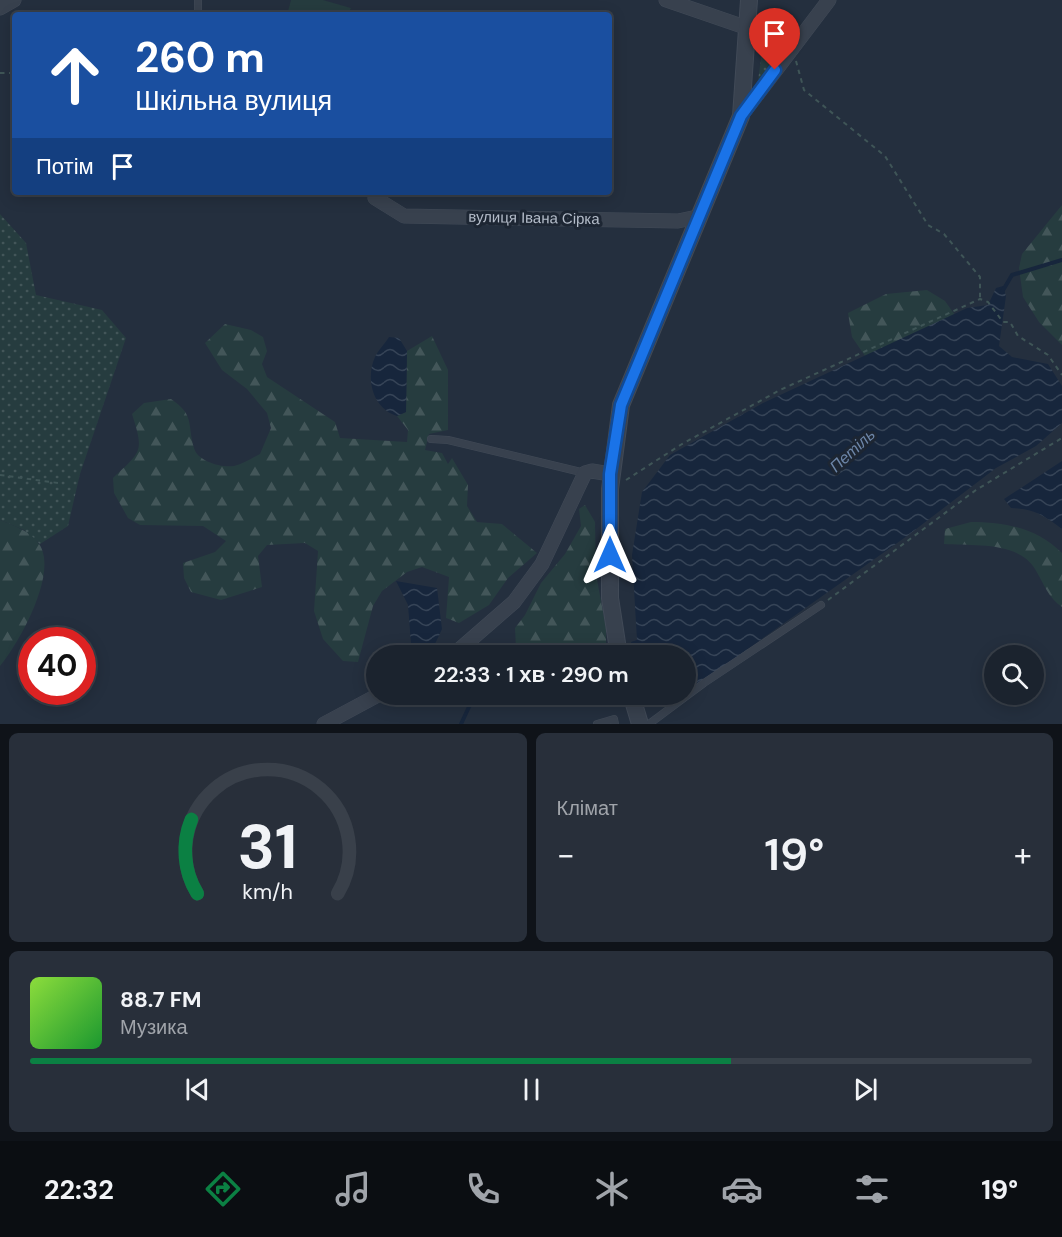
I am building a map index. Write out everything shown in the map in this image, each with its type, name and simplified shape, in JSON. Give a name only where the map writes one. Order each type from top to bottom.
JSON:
[{"type":"street","points":[[0,8],[14,0]]},
{"type":"street","points":[[666,0],[748,27],[790,49]]},
{"type":"street","points":[[741,116],[749,0]]},
{"type":"street","points":[[617,645],[610,598],[610,482],[621,405],[697,217],[741,116],[790,49],[830,0]]},
{"type":"street","name":"вулиця Івана Сірка","points":[[375,198],[404,216],[678,221],[697,217]]},
{"type":"street","points":[[465,645],[514,602],[542,564],[585,473],[592,471],[610,482]]},
{"type":"street","points":[[324,724],[366,702]]},
{"type":"street","points":[[634,705],[640,724]]},
{"type":"lane","points":[[431,439],[458,442],[585,473]]},
{"type":"lane","points":[[649,724],[704,683],[821,605]]},
{"type":"lane","points":[[597,724],[614,719],[615,724]]},
{"type":"path","points":[[790,49],[798,63],[804,90],[885,156],[928,225],[944,234],[980,276],[980,299]]},
{"type":"path","points":[[610,482],[780,390],[980,299],[988,302],[1003,322],[1010,322],[1018,336],[1048,355],[1062,375]]},
{"type":"path","points":[[821,605],[976,490],[1062,438]]},
{"type":"path","points":[[0,475],[58,483]]},
{"type":"green space","points":[[291,0],[323,0],[351,8],[349,12],[288,12]]},
{"type":"green space","points":[[762,51],[778,54],[770,69],[758,81]]},
{"type":"green space","points":[[1062,205],[1062,345],[1039,322],[1023,297],[1019,268],[1022,254]]},
{"type":"green space","points":[[0,214],[26,243],[36,295],[102,310],[126,338],[80,474],[68,526],[40,544],[24,530],[0,520]]},
{"type":"green space","points":[[927,290],[945,301],[955,315],[865,356],[852,337],[848,313],[886,294]]},
{"type":"green space","points":[[225,324],[251,330],[263,337],[267,351],[262,364],[267,377],[335,422],[340,438],[407,442],[408,430],[397,416],[406,412],[407,351],[432,336],[448,370],[448,430],[429,434],[425,450],[442,453],[448,464],[452,458],[468,485],[467,506],[477,522],[502,524],[537,553],[508,578],[489,605],[459,623],[446,618],[449,577],[422,567],[407,572],[382,591],[373,606],[358,662],[343,661],[323,639],[314,611],[318,551],[305,543],[267,545],[258,556],[262,587],[221,600],[191,592],[184,578],[183,563],[215,552],[226,541],[203,526],[140,525],[128,518],[114,493],[113,478],[130,462],[138,450],[138,436],[132,414],[144,403],[171,399],[179,405],[189,420],[196,453],[210,463],[234,466],[260,454],[271,428],[267,413],[247,389],[222,370],[205,343]]},
{"type":"green space","points":[[585,505],[595,522],[596,574],[606,628],[606,645],[516,645],[515,628],[525,615],[541,583],[565,554],[581,526],[579,509]]},
{"type":"green space","points":[[0,520],[22,529],[36,539],[44,556],[44,572],[26,625],[18,627],[18,639],[0,666]]},
{"type":"green space","points":[[971,522],[996,523],[1020,528],[1042,538],[1062,553],[1062,607],[1050,595],[1035,569],[1018,554],[1006,549],[981,545],[944,544],[945,529]]},
{"type":"water","points":[[1003,286],[1006,296],[999,346],[1012,357],[1048,364],[1062,386],[1062,423],[1036,446],[996,468],[907,536],[696,686],[696,645],[632,645],[631,642],[637,640],[632,555],[642,492],[670,455],[763,403],[967,308],[988,305],[996,288]]},
{"type":"water","points":[[389,337],[399,338],[407,351],[406,412],[397,416],[382,407],[373,392],[371,383],[375,357]]},
{"type":"water","points":[[1062,461],[1062,529],[1038,514],[1011,508],[1004,499]]},
{"type":"water","points":[[396,581],[437,588],[442,629],[435,644],[411,644],[408,605]]},
{"type":"waterway","name":"Петіль","points":[[1002,292],[1012,275],[1062,260]]},
{"type":"waterway","name":"Петіль","points":[[461,724],[470,705]]},
{"type":"route","points":[[610,555],[610,474],[621,405],[697,217],[741,116],[775,70]]}]
